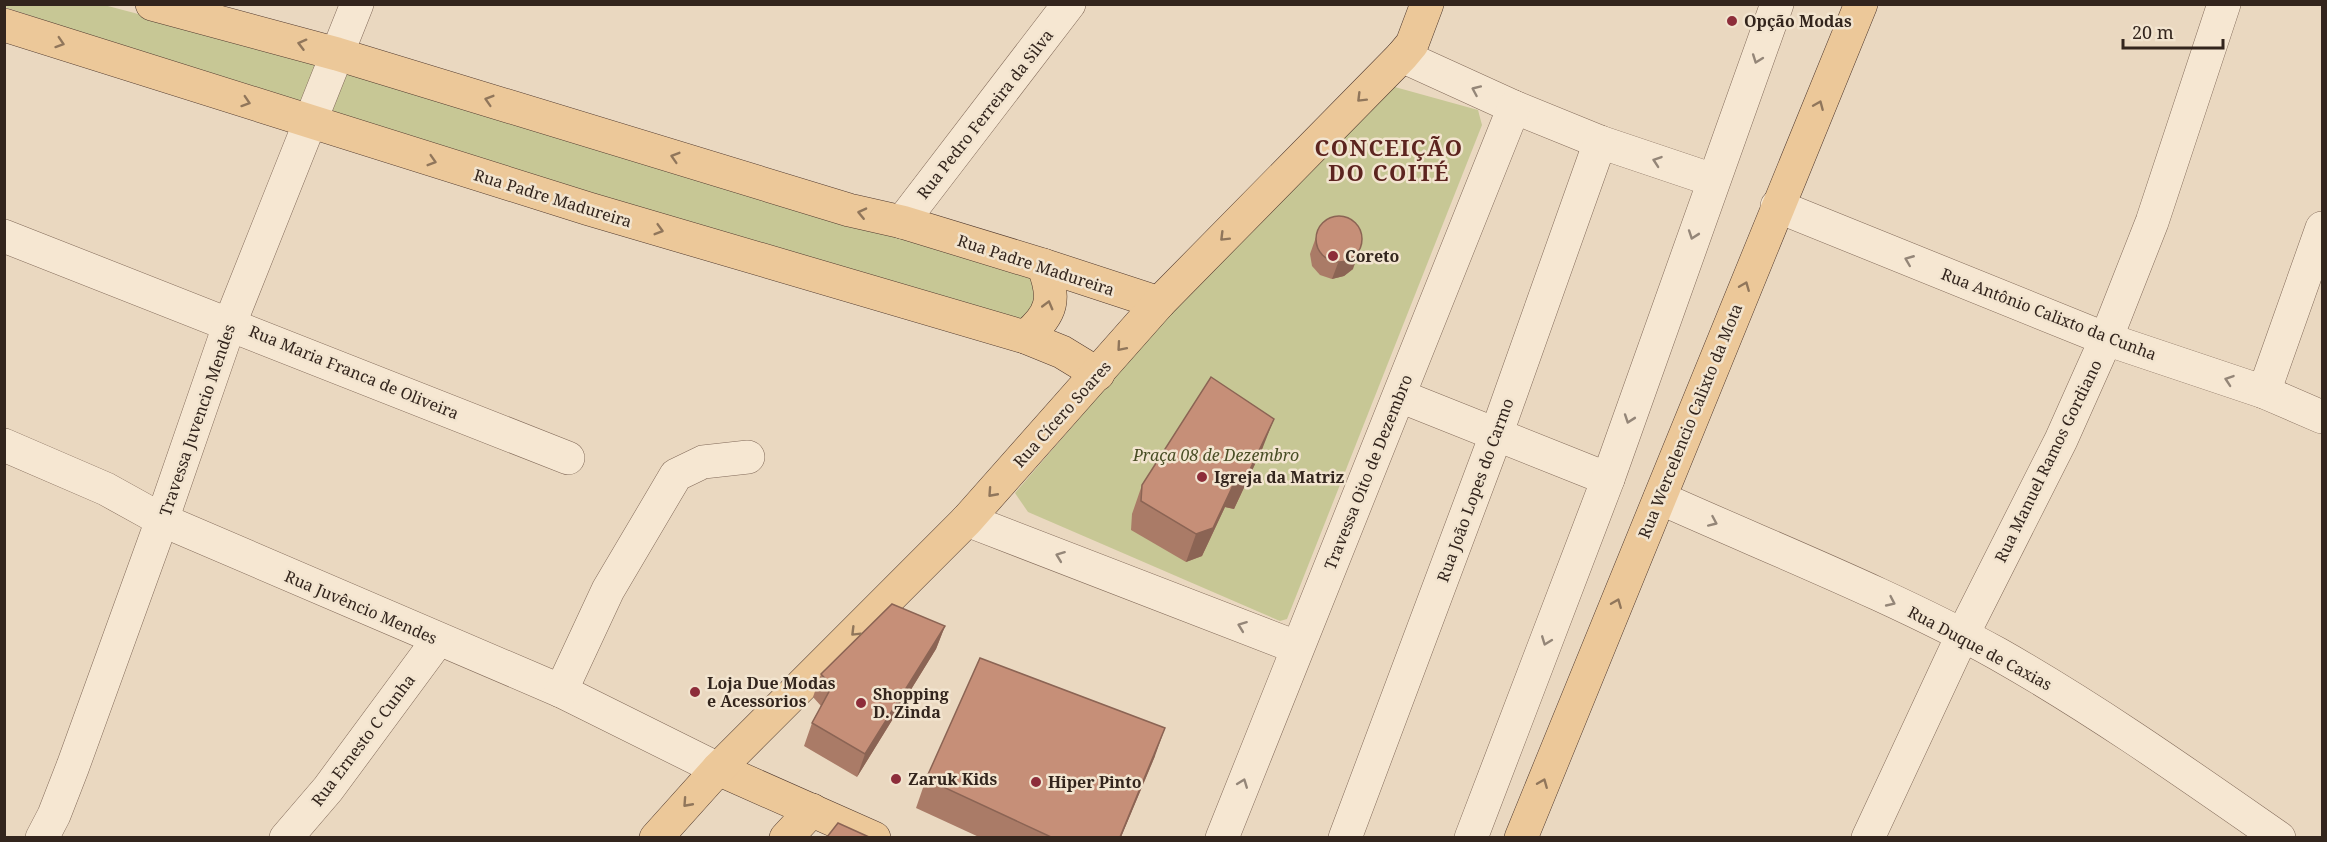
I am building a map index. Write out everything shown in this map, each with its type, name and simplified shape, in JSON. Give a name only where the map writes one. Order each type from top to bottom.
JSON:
[{"type":"main road","name":"Rua Padre Madureira","points":[[152,4],[337,54],[849,210],[902,222],[1159,303]]},
{"type":"main road","name":"Rua Wercelencio Calixto da Mota","points":[[1521,837],[1861,4]]},
{"type":"main road","name":"Rua Cícero Soares","points":[[656,837],[718,769],[967,520],[1159,303],[1402,56],[1412,44],[1423,6]]},
{"type":"main road","name":"Rua Padre Madureira","points":[[4,25],[589,209],[1025,337],[1062,352],[1098,374]]},
{"type":"main road","points":[[1025,337],[1041,324],[1051,302],[1050,284],[1043,265]]},
{"type":"main road","points":[[718,769],[874,837]]},
{"type":"main road","points":[[786,837],[812,810]]},
{"type":"main road","points":[[662,837],[684,834],[690,837]]},
{"type":"street","name":"Travessa Juvencio Mendes","points":[[42,837],[69,776],[162,520],[230,323],[357,4]]},
{"type":"street","points":[[1471,837],[1608,479],[1777,4]]},
{"type":"street","name":"Rua Manuel Ramos Gordiano","points":[[1871,836],[1962,636],[2061,440],[2106,339],[2152,222],[2224,4]]},
{"type":"street","name":"Rua Pedro Ferreira da Silva","points":[[902,222],[1060,8]]},
{"type":"street","points":[[1402,56],[1514,107],[1600,142],[1713,180]]},
{"type":"street","name":"Travessa Oito de Dezembro","points":[[1222,837],[1296,647],[1400,396],[1514,107]]},
{"type":"street","name":"Rua João Lopes do Carmo","points":[[1345,837],[1496,435],[1600,142]]},
{"type":"street","name":"Rua Antônio Calixto da Cunha","points":[[1777,206],[2106,339],[2264,392],[2322,417]]},
{"type":"street","points":[[2264,392],[2322,228]]},
{"type":"street","name":"Rua Maria Franca de Oliveira","points":[[4,236],[230,323],[568,458]]},
{"type":"street","points":[[1400,396],[1608,479]]},
{"type":"street","name":"Rua Juvêncio Mendes","points":[[4,445],[106,489],[162,520],[561,691],[718,769]]},
{"type":"street","points":[[561,691],[608,590],[676,475],[703,462],[748,457]]},
{"type":"street","name":"Rua Duque de Caxias","points":[[1660,498],[1962,636],[2063,692],[2279,837]]},
{"type":"street","points":[[967,520],[1296,647]]},
{"type":"street","name":"Rua Ernesto C Cunha","points":[[286,837],[335,780],[438,640]]},
{"type":"green space","points":[[5,4],[104,5],[317,61],[302,108],[5,7]]},
{"type":"green space","points":[[344,66],[1040,278],[1028,325],[325,115]]},
{"type":"green space","name":"Praça 08 de Dezembro","points":[[1384,84],[1478,110],[1482,125],[1287,619],[1280,621],[1028,512],[1015,493],[1177,305]]},
{"type":"building","points":[[1339,216],[1355,223],[1362,239],[1355,255],[1339,262],[1323,255],[1316,239],[1323,223]]},
{"type":"building","name":"Igreja da Matriz","points":[[1211,377],[1274,419],[1245,480],[1236,479],[1213,528],[1196,534],[1141,501],[1142,485]]},
{"type":"building","name":"Shopping D. Zinda","points":[[892,604],[945,626],[865,754],[812,723],[832,686],[821,674]]},
{"type":"building","name":"Hiper Pinto","points":[[980,658],[1165,728],[1120,837],[1051,837],[926,779]]},
{"type":"building","points":[[838,823],[869,837],[827,837]]},
{"type":"place","name":"Opção Modas","points":[[1732,21]]},
{"type":"place","name":"Coreto","points":[[1333,256]]},
{"type":"place","name":"Igreja da Matriz","points":[[1202,477]]},
{"type":"place","name":"Loja Due Modas e Acessorios","points":[[695,692]]},
{"type":"place","name":"Shopping D. Zinda","points":[[861,703]]},
{"type":"place","name":"Zaruk Kids","points":[[896,779]]},
{"type":"place","name":"Hiper Pinto","points":[[1036,782]]},
{"type":"district","name":"CONCEIÇÃO DO COITÉ","points":[[1389,160]]}]
